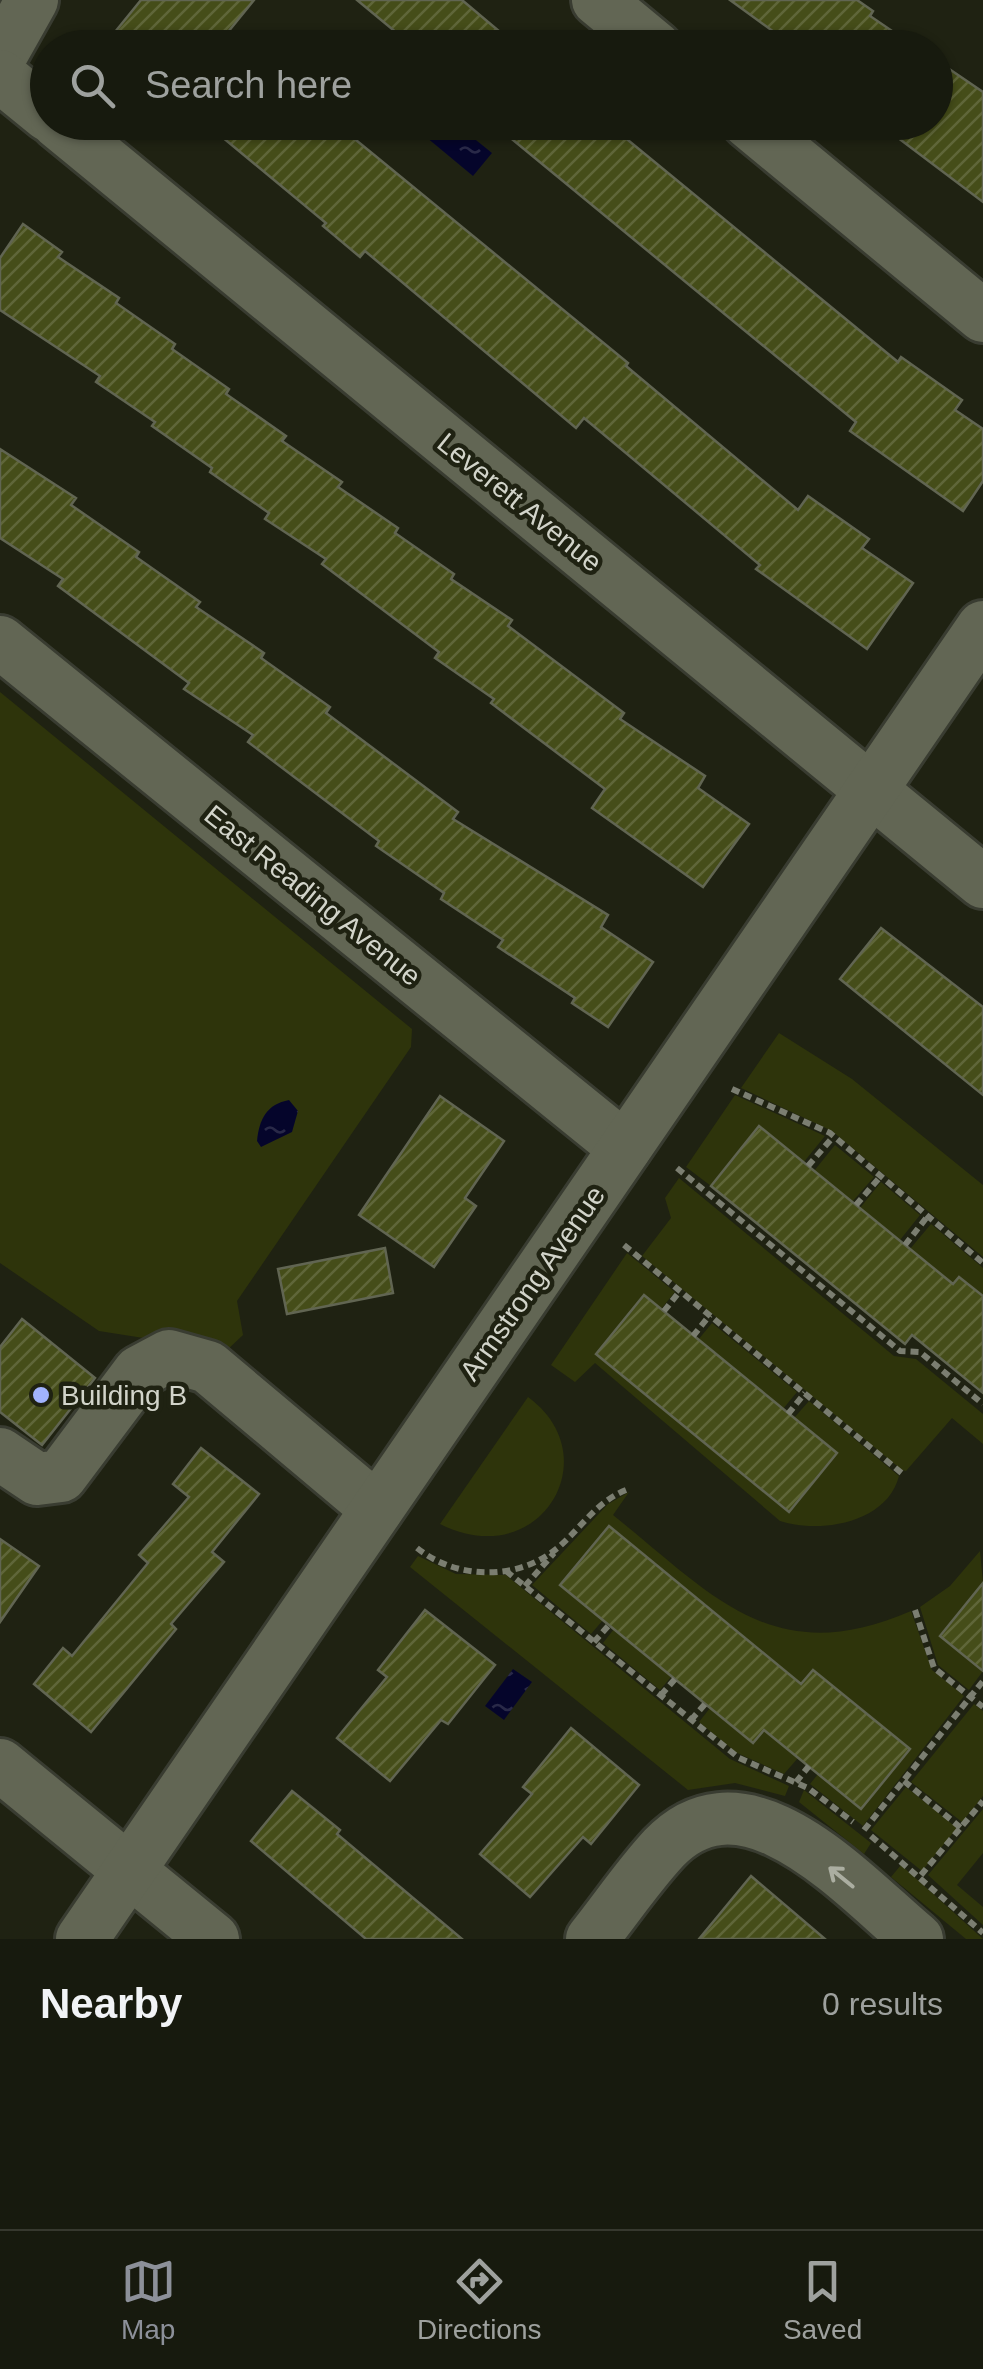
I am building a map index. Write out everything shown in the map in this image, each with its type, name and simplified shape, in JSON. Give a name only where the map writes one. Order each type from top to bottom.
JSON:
[{"type":"street","points":[[0,57],[32,0]]},
{"type":"street","points":[[598,0],[634,30]]},
{"type":"street","points":[[0,76],[30,100]]},
{"type":"street","name":"Leverett Avenue","points":[[78,140],[983,882]]},
{"type":"street","points":[[770,140],[983,316]]},
{"type":"street","name":"Armstrong Avenue","points":[[82,1939],[983,627]]},
{"type":"street","name":"East Reading Avenue","points":[[0,642],[625,1148]]},
{"type":"street","points":[[0,1454],[36,1480],[60,1476],[140,1372],[168,1356],[208,1366],[376,1508]]},
{"type":"street","points":[[0,1766],[212,1939]]},
{"type":"street","points":[[592,1939],[665,1847],[688,1829],[717,1818],[748,1818],[776,1827],[799,1842],[917,1939]]},
{"type":"path","points":[[732,1089],[833,1137],[983,1264]]},
{"type":"path","points":[[808,1166],[833,1137]]},
{"type":"path","points":[[677,1168],[900,1351],[920,1352],[983,1404]]},
{"type":"path","points":[[856,1205],[880,1177]]},
{"type":"path","points":[[905,1245],[928,1217]]},
{"type":"path","points":[[624,1246],[904,1475]]},
{"type":"path","points":[[664,1312],[680,1290]]},
{"type":"path","points":[[693,1336],[710,1315]]},
{"type":"path","points":[[788,1414],[806,1393]]},
{"type":"path","points":[[525,1586],[603,1501],[626,1490]]},
{"type":"path","points":[[417,1548],[462,1571],[506,1570],[560,1546]]},
{"type":"path","points":[[506,1570],[738,1758],[796,1782],[864,1830],[921,1875],[983,1933]]},
{"type":"path","points":[[915,1610],[934,1668],[983,1708]]},
{"type":"path","points":[[594,1642],[608,1625]]},
{"type":"path","points":[[661,1696],[675,1679]]},
{"type":"path","points":[[864,1830],[983,1681]]},
{"type":"path","points":[[691,1720],[704,1704]]},
{"type":"path","points":[[796,1782],[809,1766]]},
{"type":"path","points":[[904,1780],[961,1828]]},
{"type":"path","points":[[921,1875],[983,1801]]},
{"type":"green space","points":[[0,692],[412,1029],[411,1047],[237,1301],[243,1335],[226,1351],[99,1331],[0,1263]]},
{"type":"green space","points":[[779,1033],[852,1079],[983,1185],[983,1257],[832,1131],[741,1088]]},
{"type":"green space","points":[[735,1095],[825,1136],[803,1163],[759,1127],[711,1186],[686,1167]]},
{"type":"green space","points":[[835,1145],[874,1177],[852,1202],[814,1171]]},
{"type":"green space","points":[[679,1178],[894,1356],[916,1359],[983,1414],[983,1444],[952,1418],[906,1471],[902,1470],[642,1256],[671,1218],[665,1198]]},
{"type":"green space","points":[[881,1182],[920,1215],[900,1240],[860,1208]]},
{"type":"green space","points":[[931,1224],[983,1268],[983,1296],[960,1277],[953,1284],[910,1249]]},
{"type":"green space","points":[[627,1253],[675,1292],[661,1309],[643,1296],[596,1354],[788,1512],[794,1418],[809,1401],[899,1476],[881,1505],[833,1525],[780,1521],[595,1363],[575,1382],[551,1365]]},
{"type":"green space","points":[[712,1323],[797,1392],[783,1409],[698,1340]]},
{"type":"green space","points":[[528,1397],[552,1422],[563,1449],[562,1477],[552,1502],[533,1522],[507,1534],[476,1535],[440,1524]]},
{"type":"green space","points":[[629,1492],[613,1515],[715,1597],[748,1616],[783,1628],[820,1633],[863,1627],[911,1611],[932,1670],[964,1696],[863,1826],[810,1784],[818,1774],[861,1809],[910,1749],[813,1670],[801,1684],[609,1526],[603,1620],[591,1634],[532,1585],[608,1504]]},
{"type":"green space","points":[[980,1551],[983,1583],[940,1636],[983,1671],[969,1690],[938,1665],[920,1607],[950,1586]]},
{"type":"green space","points":[[418,1556],[456,1574],[506,1575],[730,1759],[789,1786],[785,1796],[735,1783],[688,1790],[410,1567]]},
{"type":"green space","points":[[614,1629],[671,1677],[660,1690],[603,1643]]},
{"type":"green space","points":[[974,1704],[983,1711],[983,1796],[962,1822],[911,1782]]},
{"type":"green space","points":[[710,1708],[752,1743],[764,1730],[798,1758],[784,1774],[737,1753],[699,1722]]},
{"type":"green space","points":[[906,1787],[957,1828],[922,1871],[871,1830]]},
{"type":"green space","points":[[804,1790],[871,1843],[864,1854],[799,1802]]},
{"type":"green space","points":[[983,1809],[983,1853],[957,1885],[983,1907],[983,1925],[928,1875]]},
{"type":"green space","points":[[901,1865],[983,1939],[966,1939],[891,1877]]},
{"type":"water","points":[[430,140],[476,140],[492,153],[473,176]]},
{"type":"water","points":[[289,1100],[298,1111],[292,1132],[261,1147],[257,1141],[262,1119],[275,1105]]},
{"type":"water","points":[[513,1669],[532,1682],[504,1720],[485,1706]]},
{"type":"building","points":[[141,0],[254,0],[230,30],[117,30]]},
{"type":"building","points":[[357,0],[462,0],[498,30],[393,30]]},
{"type":"building","points":[[730,0],[857,0],[873,11],[870,16],[891,30],[771,30]]},
{"type":"building","points":[[953,72],[983,92],[983,202],[901,140],[953,140]]},
{"type":"building","points":[[226,140],[356,140],[628,363],[626,366],[798,510],[808,496],[869,539],[862,548],[913,583],[867,649],[756,569],[760,565],[584,418],[576,428],[365,251],[360,257],[323,226],[326,223]]},
{"type":"building","points":[[513,140],[628,140],[898,362],[901,357],[962,400],[955,410],[983,429],[983,481],[963,511],[850,431],[856,422]]},
{"type":"building","points":[[23,224],[62,252],[58,257],[119,298],[116,303],[175,344],[172,349],[229,389],[226,394],[286,436],[282,441],[342,482],[338,487],[398,528],[395,533],[454,574],[451,579],[512,620],[508,626],[624,713],[620,719],[705,776],[698,788],[749,824],[703,887],[592,808],[605,789],[491,703],[494,699],[435,658],[439,652],[322,564],[326,559],[265,519],[269,513],[152,426],[155,422],[96,382],[100,376],[0,310],[0,258]]},
{"type":"building","points":[[0,449],[76,498],[71,505],[139,552],[136,557],[200,602],[196,607],[264,653],[261,658],[330,707],[326,713],[458,812],[453,819],[608,915],[601,927],[653,962],[608,1027],[572,1003],[575,998],[498,947],[503,940],[441,899],[444,893],[376,846],[379,841],[248,742],[253,735],[184,689],[189,683],[58,586],[63,579],[0,538]]},
{"type":"building","points":[[881,928],[983,1007],[983,1095],[840,979]]},
{"type":"building","points":[[440,1096],[504,1141],[465,1198],[476,1206],[434,1267],[359,1215]]},
{"type":"building","points":[[759,1126],[953,1284],[959,1277],[983,1296],[983,1393],[912,1335],[905,1344],[711,1186]]},
{"type":"building","points":[[385,1248],[393,1293],[287,1314],[278,1269]]},
{"type":"building","points":[[644,1295],[837,1453],[789,1512],[596,1354]]},
{"type":"building","name":"Building B","points":[[22,1319],[95,1378],[42,1445],[0,1412],[0,1347]]},
{"type":"building","points":[[201,1448],[259,1494],[212,1552],[224,1562],[171,1624],[176,1629],[91,1732],[34,1684],[63,1648],[72,1656],[148,1563],[139,1555],[189,1497],[173,1484]]},
{"type":"building","points":[[609,1526],[801,1684],[813,1670],[910,1749],[861,1809],[764,1730],[753,1743],[560,1585]]},
{"type":"building","points":[[0,1539],[39,1566],[0,1622]]},
{"type":"building","points":[[983,1583],[983,1671],[940,1636]]},
{"type":"building","points":[[425,1610],[495,1665],[448,1724],[441,1720],[390,1781],[337,1738],[387,1677],[378,1670]]},
{"type":"building","points":[[571,1728],[639,1785],[591,1844],[583,1837],[530,1897],[480,1854],[532,1794],[523,1787]]},
{"type":"building","points":[[292,1791],[462,1939],[366,1939],[251,1841]]},
{"type":"building","points":[[751,1876],[825,1939],[699,1939]]},
{"type":"place","name":"Building B","points":[[41,1395]]}]
